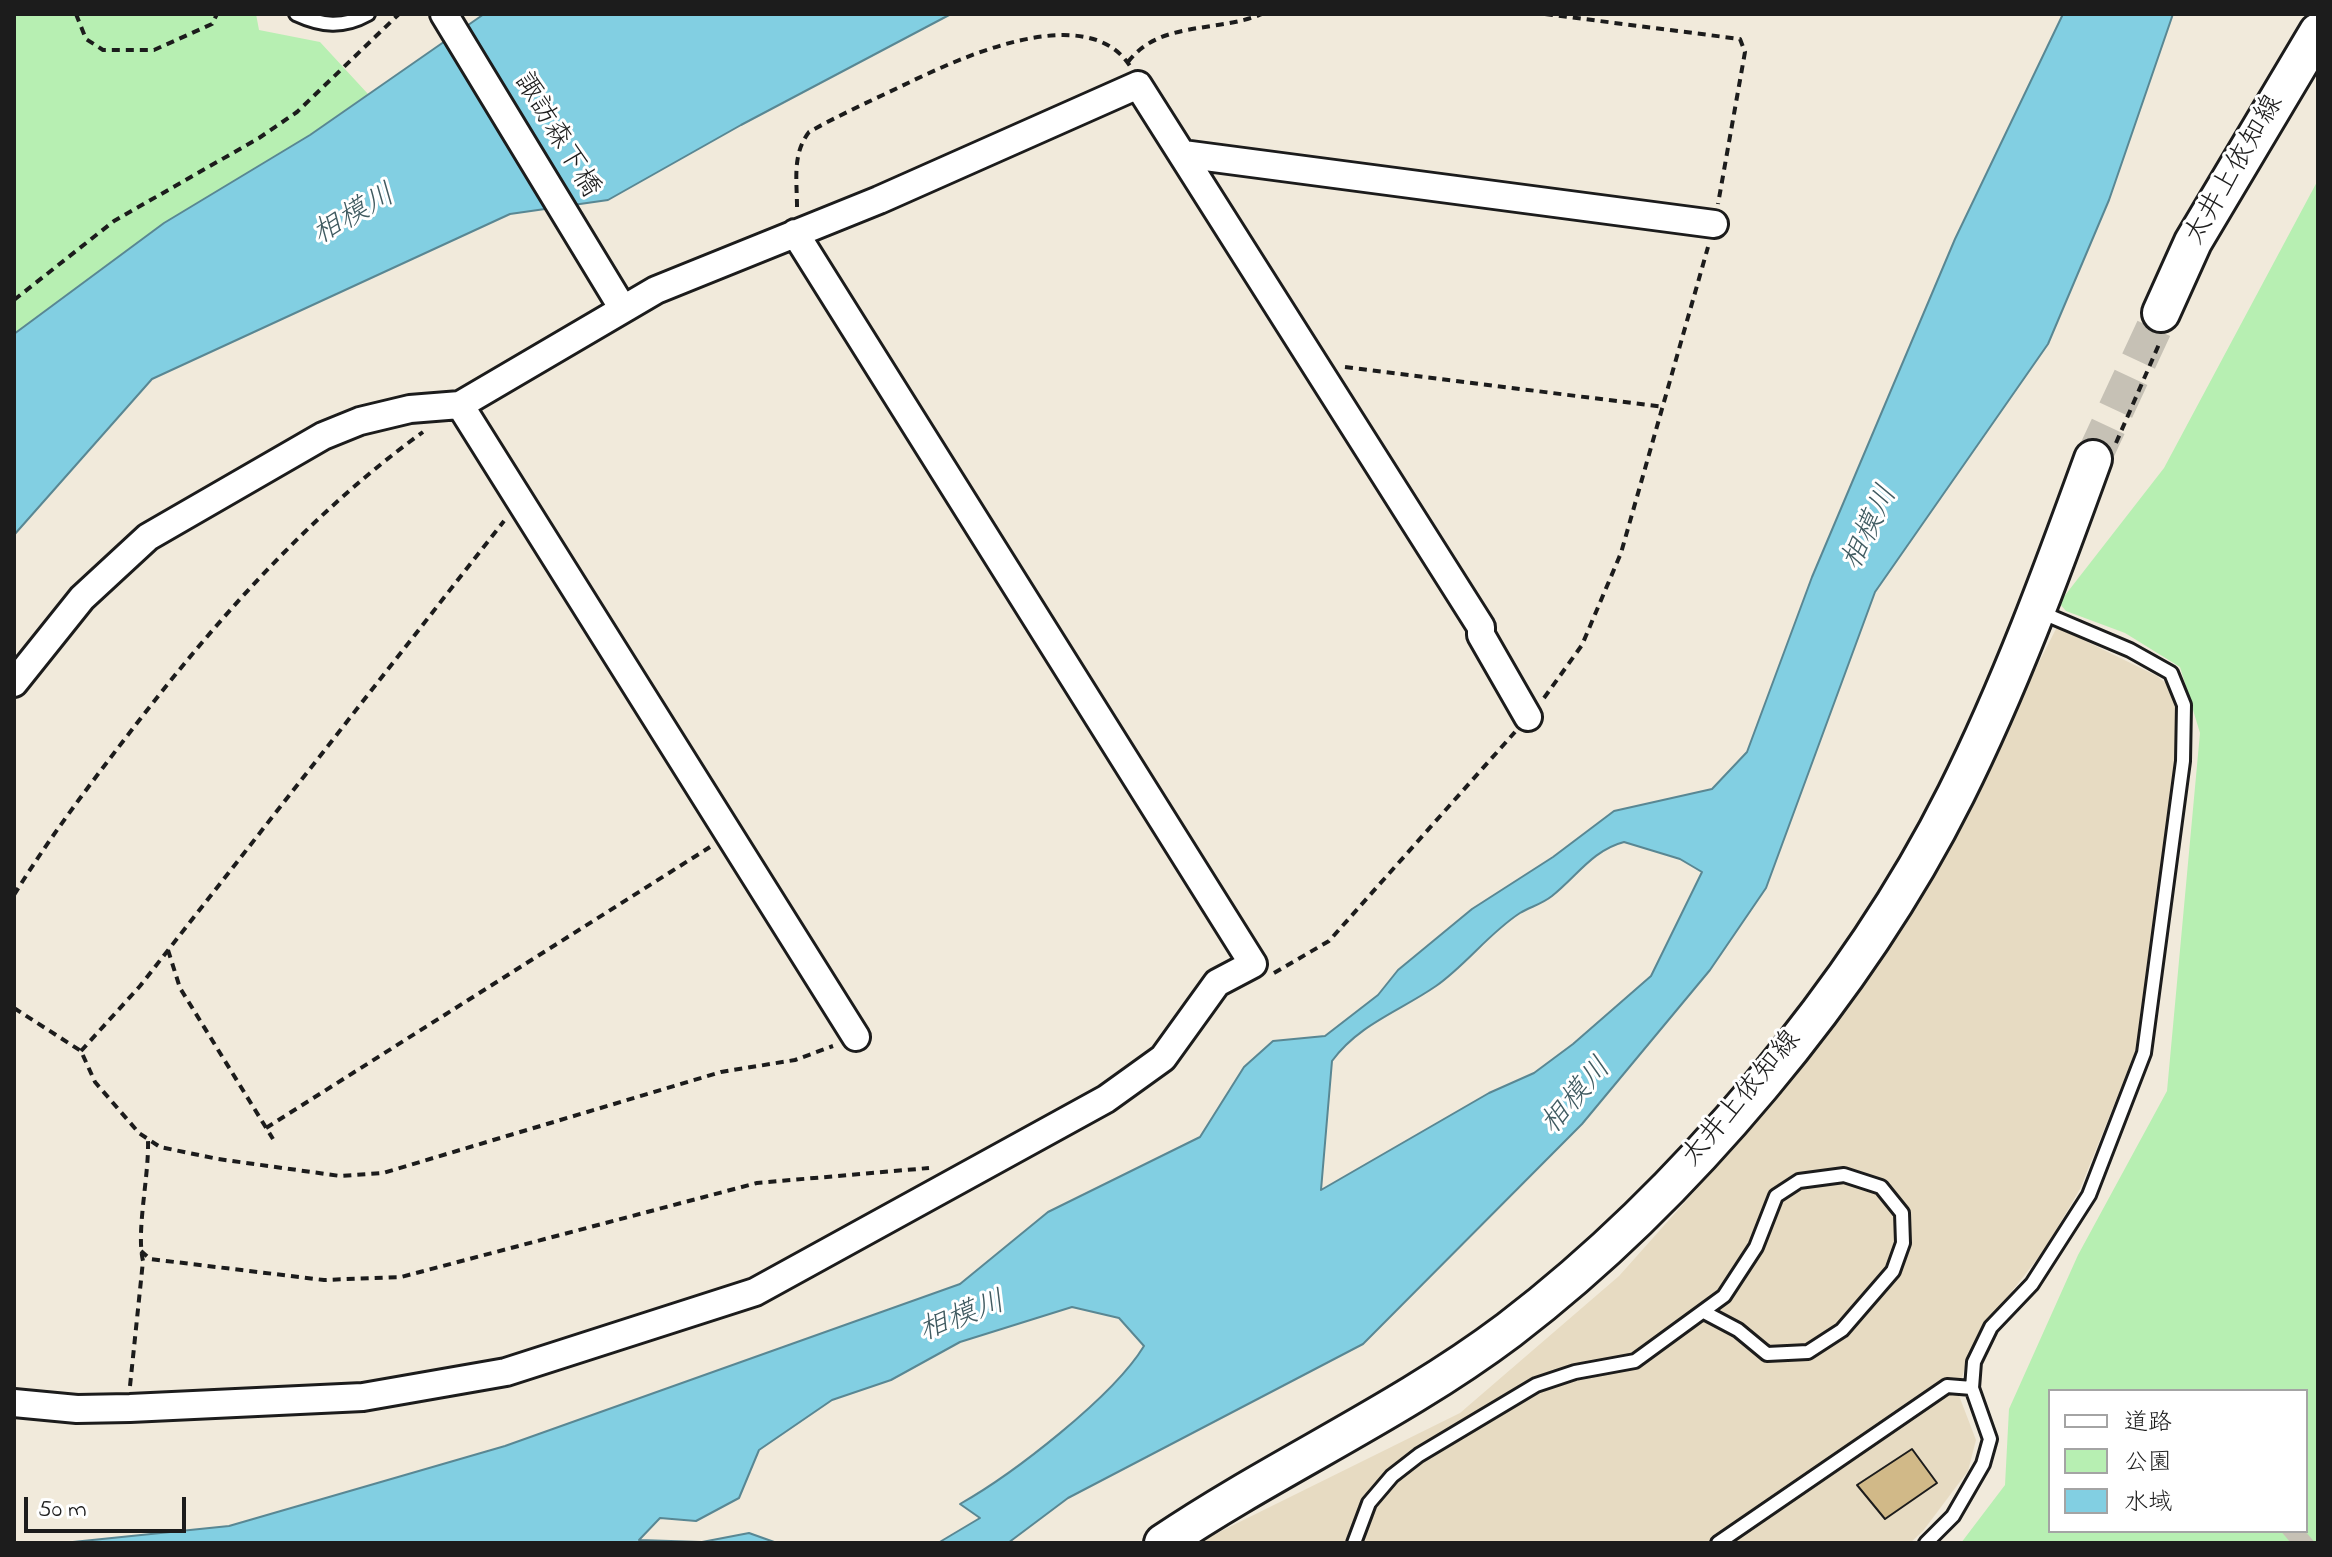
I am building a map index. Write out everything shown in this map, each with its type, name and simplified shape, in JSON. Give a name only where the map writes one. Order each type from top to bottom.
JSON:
[{"type":"main road","name":"太井上依知線","points":[[2161,313],[2193,242],[2318,32]]},
{"type":"main road","name":"太井上依知線","points":[[1163,1543],[1202,1517],[1438,1381],[1512,1328],[1601,1250],[1690,1165],[1814,1017],[1877,926],[1955,795],[2038,611],[2093,459]]},
{"type":"street","name":"諏訪森下橋","points":[[444,14],[618,300]]},
{"type":"street","points":[[14,683],[82,598],[117,562],[148,537],[253,474],[360,421],[410,409],[460,405],[618,300],[656,290],[795,233],[1133,73],[1481,627],[1481,635],[1528,717]]},
{"type":"street","points":[[1183,154],[1714,224]]},
{"type":"street","points":[[14,1403],[77,1409],[348,1398],[506,1372],[755,1292],[1106,1099],[1163,1058],[1217,983],[1253,964],[795,233]]},
{"type":"street","points":[[460,405],[856,1037]]},
{"type":"lane","points":[[296,14],[315,23],[333,25],[351,23],[368,14]]},
{"type":"lane","points":[[1926,1543],[1953,1516],[1983,1464],[1990,1439],[1972,1388],[1974,1362],[1991,1327],[2032,1284],[2089,1195],[2144,1053],[2183,761],[2184,705],[2171,673],[2130,650],[2038,611]]},
{"type":"lane","points":[[1354,1543],[1369,1503],[1392,1476],[1419,1455],[1536,1385],[1575,1372],[1635,1361],[1724,1296],[1756,1247],[1776,1196],[1799,1181],[1844,1175],[1881,1187],[1902,1213],[1903,1243],[1893,1271],[1842,1330],[1808,1352],[1767,1354],[1738,1330],[1704,1312]]},
{"type":"lane","points":[[1718,1543],[1947,1386],[1972,1388]]},
{"type":"path","points":[[76,14],[86,39],[103,50],[154,50],[212,24],[217,14]]},
{"type":"path","points":[[14,300],[114,221],[259,138],[297,112],[399,14]]},
{"type":"path","points":[[1133,73],[1141,45],[1183,29],[1235,24],[1262,14]]},
{"type":"path","points":[[1271,974],[1329,941],[1566,671],[1596,616],[1621,553],[1664,407],[1714,224],[1745,52],[1740,39],[1545,14]]},
{"type":"path","points":[[795,233],[799,145],[809,132],[961,56],[1042,31],[1090,33],[1107,39],[1133,73]]},
{"type":"path","points":[[1314,363],[1664,407]]},
{"type":"path","points":[[14,895],[60,821],[189,656],[319,518],[388,457],[424,431]]},
{"type":"path","points":[[81,1051],[168,950],[520,500]]},
{"type":"path","points":[[266,1128],[730,835]]},
{"type":"path","points":[[168,950],[180,988],[273,1139]]},
{"type":"path","points":[[14,1008],[81,1051],[95,1082],[148,1141],[160,1147],[340,1176],[383,1173],[721,1072],[795,1060],[856,1037]]},
{"type":"path","points":[[130,1408],[143,1261],[141,1251],[149,1171],[148,1141]]},
{"type":"path","points":[[141,1251],[150,1259],[324,1280],[401,1277],[757,1183],[941,1167]]},
{"type":"shaded area","points":[[2057,627],[2157,676],[2168,685],[2175,703],[2177,754],[2137,1048],[2080,1189],[2045,1249],[1984,1327],[1965,1367],[1958,1393],[1976,1440],[1968,1471],[1923,1531],[1910,1543],[1197,1543],[1460,1413],[1619,1276],[1776,1100],[1927,881]]},
{"type":"green space","points":[[14,14],[256,14],[259,30],[320,42],[368,94],[310,135],[164,223],[14,334]]},
{"type":"green space","points":[[2318,180],[2318,1543],[1961,1543],[2005,1485],[2009,1409],[2078,1255],[2167,1091],[2200,733],[2180,667],[2125,633],[2066,611],[2059,603],[2164,468]]},
{"type":"water","name":"相模川","points":[[484,14],[951,14],[741,125],[608,200],[510,214],[152,379],[14,535],[14,334],[164,223],[310,135]]},
{"type":"water","name":"相模川","points":[[2063,14],[2173,14],[2109,200],[2048,344],[1875,592],[1766,888],[1710,970],[1582,1124],[1363,1344],[1068,1498],[1008,1543],[938,1543],[980,1518],[960,1504],[1007,1474],[1060,1433],[1110,1388],[1129,1366],[1144,1346],[1119,1318],[1072,1307],[960,1342],[891,1380],[832,1400],[759,1450],[739,1498],[696,1521],[660,1518],[639,1540],[702,1542],[749,1533],[777,1543],[63,1543],[229,1526],[505,1446],[960,1284],[1048,1212],[1200,1137],[1244,1067],[1273,1041],[1325,1036],[1378,995],[1398,970],[1472,909],[1553,857],[1614,811],[1712,789],[1747,752],[1812,577],[1955,239]],"holes":[[[1624,842],[1680,859],[1702,872],[1651,976],[1573,1044],[1534,1073],[1489,1093],[1321,1190],[1332,1061],[1343,1048],[1381,1019],[1436,986],[1509,921],[1552,896],[1603,851]]]},
{"type":"building","points":[[1912,1449],[1937,1483],[1885,1519],[1857,1485]]},
{"type":"tunnel","points":[[2093,459],[2161,313]]},
{"type":"tunnel","points":[[2291,1543],[2303,1533]]}]
